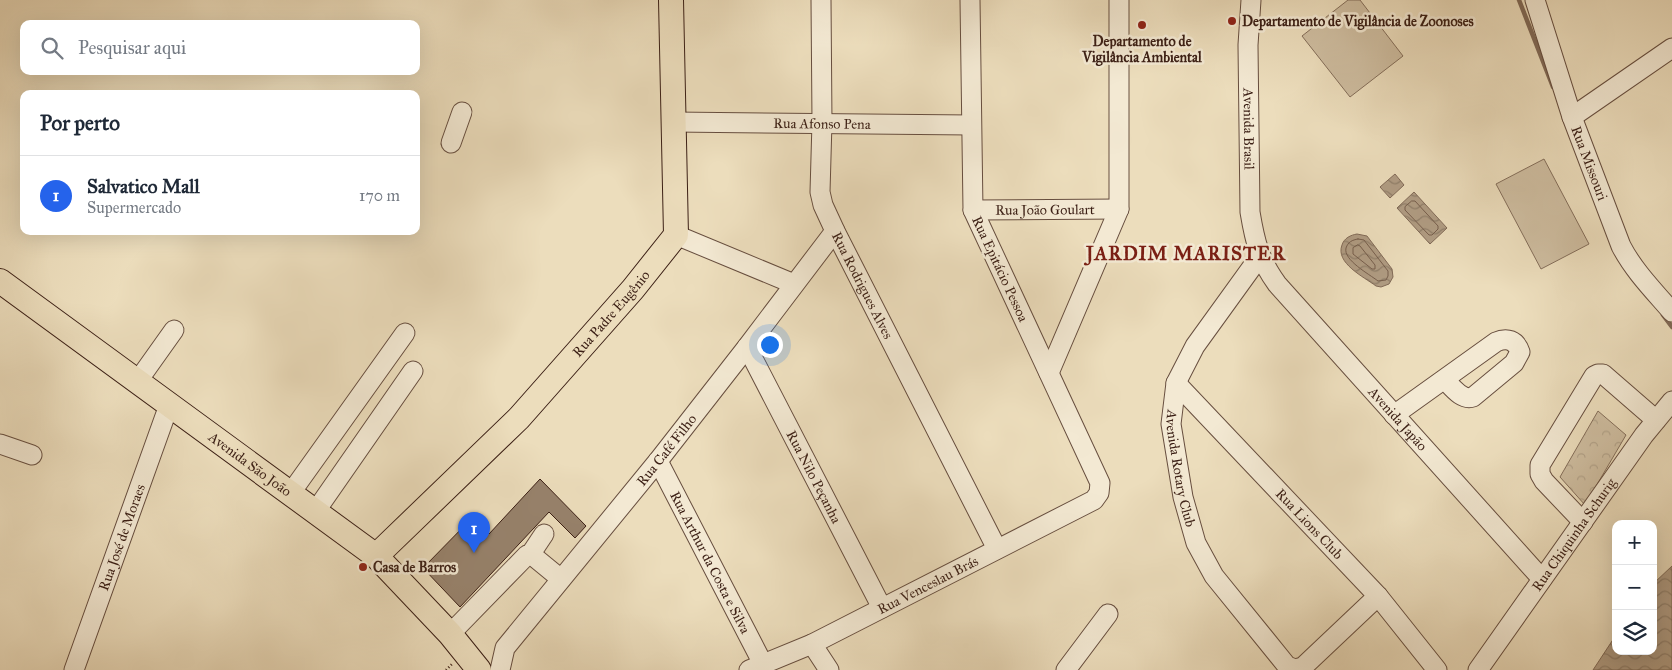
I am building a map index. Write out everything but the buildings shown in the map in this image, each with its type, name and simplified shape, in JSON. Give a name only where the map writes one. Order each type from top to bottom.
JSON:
[{"type":"main road","points":[[671,0],[676,235]]},
{"type":"main road","name":"Rua Padre Eugênio","points":[[376,556],[519,418],[633,289],[676,235]]},
{"type":"main road","name":"Avenida São João","points":[[0,281],[376,556],[450,634],[479,670]]},
{"type":"street","name":"Rua Rodrigues Alves","points":[[821,0],[822,122],[820,192],[823,205],[997,549]]},
{"type":"street","name":"Rua Epitácio Pessoa","points":[[970,0],[973,210],[1100,483],[1100,493]]},
{"type":"street","points":[[1049,373],[1119,209],[1119,0]]},
{"type":"street","name":"Avenida Brasil","points":[[1251,0],[1248,45],[1250,212],[1260,256]]},
{"type":"street","name":"Rua Missouri","points":[[1535,0],[1572,117],[1628,259],[1672,312]]},
{"type":"street","points":[[1572,117],[1672,48]]},
{"type":"street","points":[[451,143],[462,112]]},
{"type":"street","name":"Rua Afonso Pena","points":[[673,122],[972,125]]},
{"type":"street","name":"Rua João Goulart","points":[[973,210],[1119,209]]},
{"type":"street","name":"Rua Café Filho","points":[[500,670],[504,648],[658,461],[747,347],[834,230]]},
{"type":"street","points":[[676,235],[794,284]]},
{"type":"street","name":"Avenida Rotary Club","points":[[1260,256],[1195,346],[1176,383],[1171,424],[1183,497],[1196,543],[1214,576],[1287,666],[1295,670]]},
{"type":"street","name":"Avenida Japão","points":[[1260,256],[1277,284],[1542,579]]},
{"type":"street","points":[[137,382],[174,330]]},
{"type":"street","points":[[290,494],[405,333]]},
{"type":"street","name":"Rua Nilo Peçanha","points":[[747,347],[882,608]]},
{"type":"street","points":[[315,512],[413,371]]},
{"type":"street","points":[[1583,522],[1544,481],[1540,474],[1540,465],[1594,376],[1603,374],[1656,420]]},
{"type":"street","points":[[1394,414],[1444,380]]},
{"type":"street","name":"Rua Lions Club","points":[[1176,383],[1378,596],[1438,670]]},
{"type":"street","name":"Rua Chiquinha Schurig","points":[[1478,670],[1656,420],[1672,401]]},
{"type":"street","name":"Rua José de Moraes","points":[[74,670],[169,405]]},
{"type":"street","points":[[0,444],[32,455]]},
{"type":"street","name":"Rua Arthur da Costa e Silva","points":[[658,461],[756,667]]},
{"type":"street","name":"Rua Venceslau Brás","points":[[756,667],[812,644],[1094,500],[1100,493]]},
{"type":"street","points":[[450,634],[530,555],[544,534]]},
{"type":"street","points":[[530,555],[561,579]]},
{"type":"street","points":[[1295,670],[1304,667],[1378,596]]},
{"type":"street","points":[[1066,670],[1108,614]]},
{"type":"street","points":[[812,644],[829,670]]},
{"type":"green space","points":[[1348,0],[1360,0],[1403,56],[1350,97],[1302,36]]},
{"type":"green space","points":[[1544,159],[1589,244],[1541,269],[1496,184]]},
{"type":"green space","points":[[1598,411],[1626,435],[1585,505],[1560,477]]},
{"type":"water","points":[[1395,174],[1404,185],[1390,198],[1380,187]]},
{"type":"water","points":[[1414,192],[1447,228],[1430,244],[1397,208]]},
{"type":"water","points":[[1357,234],[1367,236],[1392,269],[1393,277],[1389,284],[1381,287],[1376,286],[1352,269],[1343,258],[1341,252],[1344,240]]},
{"type":"water","points":[[1672,566],[1672,670],[1593,670],[1612,641],[1612,655],[1657,655],[1657,580]]},
{"type":"waterway","points":[[1519,0],[1553,87]]},
{"type":"waterway","points":[[1663,315],[1672,327]]},
{"type":"place","name":"Departamento de Vigilância de Zoonoses","points":[[1232,21]]},
{"type":"place","name":"Departamento de Vigilância Ambiental","points":[[1142,25]]},
{"type":"place","name":"Salvatico Mall","points":[[474,553]]},
{"type":"place","name":"Casa de Barros","points":[[363,567]]},
{"type":"district","name":"JARDIM MARISTER","points":[[1186,253]]}]
